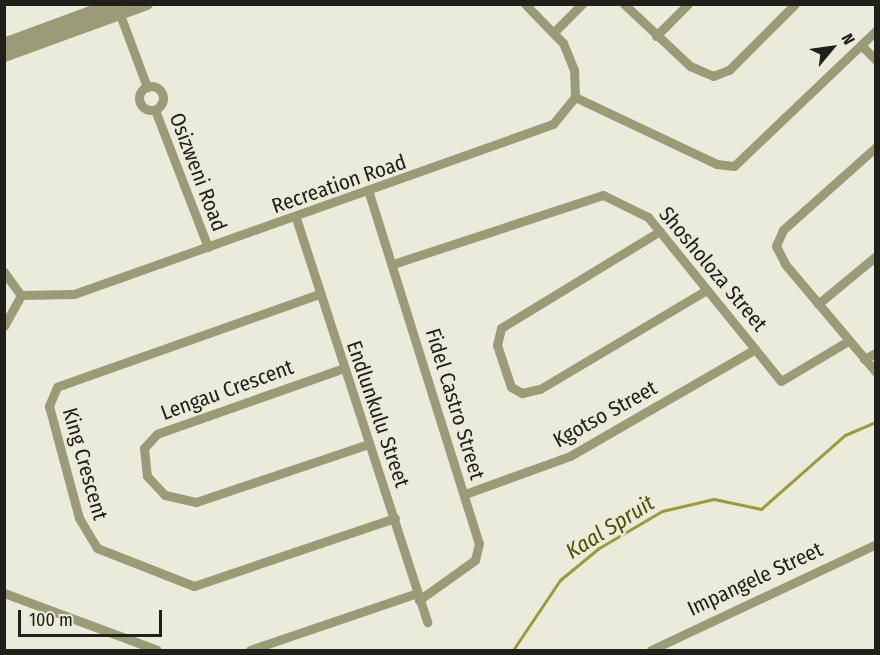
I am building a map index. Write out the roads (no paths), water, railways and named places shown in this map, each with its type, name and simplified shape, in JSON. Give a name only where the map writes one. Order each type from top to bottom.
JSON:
[{"type":"street","points":[[4,44],[116,8],[147,4]]},
{"type":"street","points":[[525,4],[554,32],[571,58],[575,98],[717,164],[734,166],[876,31]]},
{"type":"street","points":[[554,32],[582,4]]},
{"type":"street","points":[[624,4],[690,66],[713,76],[729,70],[795,4]]},
{"type":"street","points":[[656,36],[688,4]]},
{"type":"street","points":[[4,56],[116,8]]},
{"type":"street","points":[[116,8],[147,87],[162,94],[155,110],[146,110],[139,103],[140,93],[147,87]]},
{"type":"street","points":[[861,45],[876,60]]},
{"type":"street","name":"Recreation Road","points":[[21,295],[74,294],[369,193],[539,132],[563,117],[575,98]]},
{"type":"street","name":"Osizweni Road","points":[[155,110],[208,247]]},
{"type":"street","points":[[876,147],[778,237],[781,258],[876,372]]},
{"type":"street","name":"Fidel Castro Street","points":[[369,193],[479,543],[478,555],[418,597]]},
{"type":"street","name":"Shosholoza Street","points":[[393,264],[598,195],[642,213],[660,231],[776,378],[785,381],[848,341]]},
{"type":"street","name":"Endlunkulu Street","points":[[296,218],[427,622]]},
{"type":"street","points":[[660,231],[501,328],[497,345],[511,387],[522,393],[540,389],[708,290]]},
{"type":"street","points":[[818,304],[876,256]]},
{"type":"street","points":[[4,272],[21,295],[4,326]]},
{"type":"street","name":"King Crescent","points":[[319,294],[57,387],[49,406],[80,518],[97,548],[194,586],[394,518]]},
{"type":"street","name":"Kgotso Street","points":[[465,494],[570,456],[755,349]]},
{"type":"street","points":[[864,359],[876,353]]},
{"type":"street","name":"Lengau Crescent","points":[[344,368],[150,438],[143,457],[147,476],[165,495],[203,501],[368,444]]},
{"type":"street","name":"Impangele Street","points":[[651,651],[876,544]]},
{"type":"street","points":[[4,594],[157,651]]},
{"type":"street","points":[[250,651],[418,597]]},
{"type":"waterway","name":"Kaal Spruit","points":[[513,650],[560,580],[599,548],[662,511],[714,499],[761,509],[845,435],[876,422]]}]
